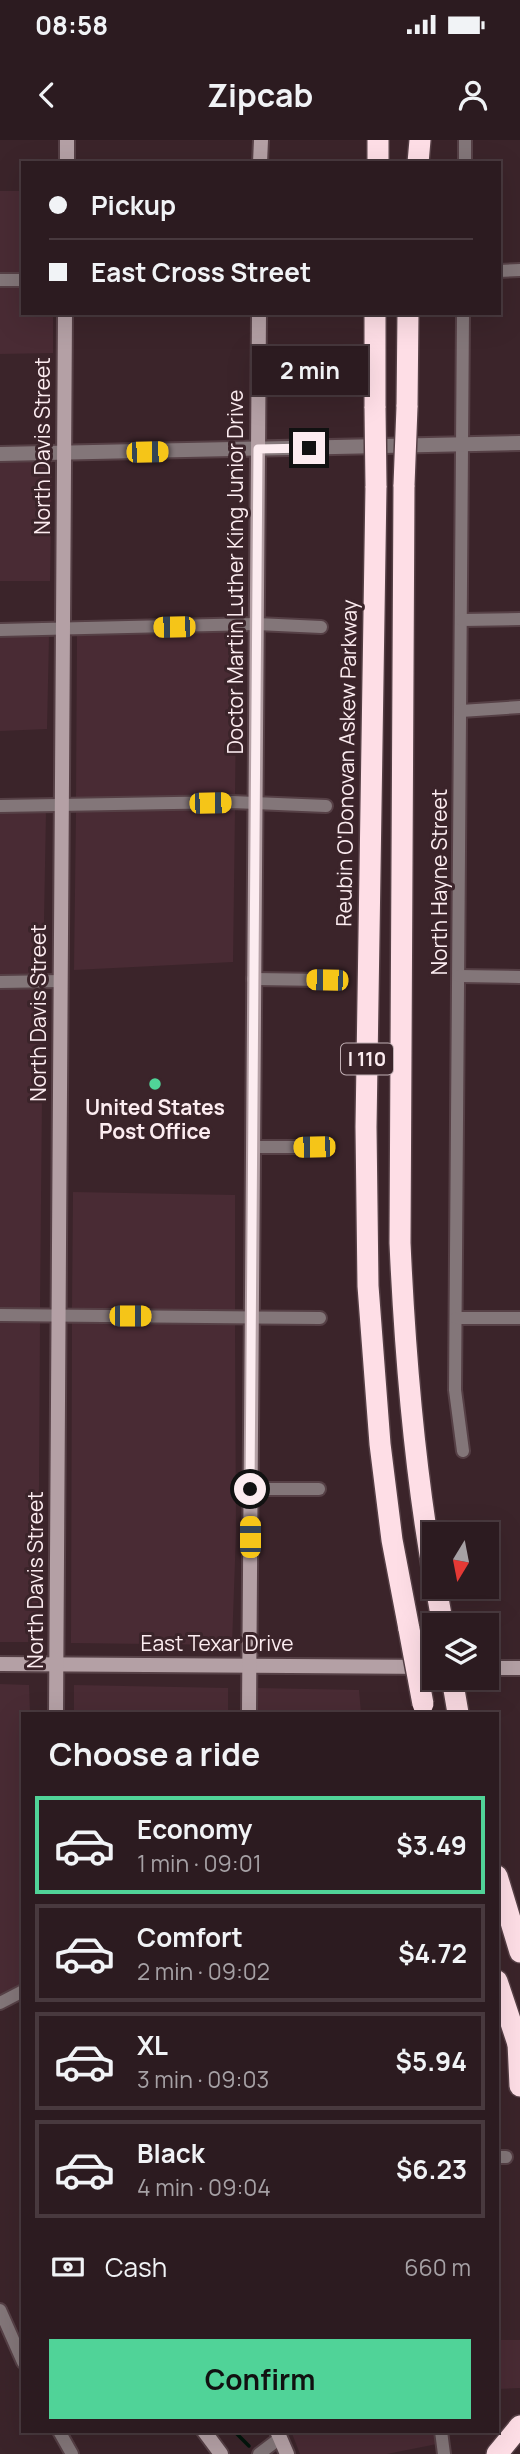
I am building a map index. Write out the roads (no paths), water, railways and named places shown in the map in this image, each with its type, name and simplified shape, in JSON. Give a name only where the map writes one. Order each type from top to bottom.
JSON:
[{"type":"highway","points":[[407,140],[407,161]]},
{"type":"highway","points":[[418,161],[420,140]]},
{"type":"highway","name":"Reubin O'Donovan Askew Parkway","points":[[375,315],[376,486],[366,1127],[368,1260],[380,1444],[392,1540],[424,1709]]},
{"type":"highway","name":"I 110","points":[[408,315],[404,485],[400,1242],[415,1445],[426,1522]]},
{"type":"highway","points":[[454,1690],[457,1708]]},
{"type":"highway","points":[[499,1861],[520,1917]]},
{"type":"highway","points":[[499,1883],[520,1952]]},
{"type":"highway","points":[[499,1987],[519,2046],[520,2086]]},
{"type":"highway","points":[[498,2454],[520,2426]]},
{"type":"main road","points":[[67,140],[67,161]]},
{"type":"main road","points":[[260,161],[261,140]]},
{"type":"main road","name":"North Davis Street","points":[[56,1712],[65,315]]},
{"type":"main road","name":"Doctor Martin Luther King Junior Drive","points":[[249,1712],[259,315]]},
{"type":"main road","name":"East Texar Drive","points":[[0,1664],[422,1667]]},
{"type":"main road","points":[[499,1668],[520,1668]]},
{"type":"main road","points":[[205,2433],[220,2454]]},
{"type":"main road","points":[[278,2434],[287,2454]]},
{"type":"street","points":[[465,140],[465,161]]},
{"type":"street","points":[[501,271],[520,270]]},
{"type":"street","points":[[0,280],[21,280]]},
{"type":"street","name":"North Hayne Street","points":[[463,315],[455,1390],[463,1451]]},
{"type":"street","points":[[0,454],[520,443]]},
{"type":"street","points":[[462,620],[520,619]]},
{"type":"street","points":[[0,631],[257,624],[321,627]]},
{"type":"street","points":[[461,711],[520,707]]},
{"type":"street","points":[[0,806],[326,806]]},
{"type":"street","points":[[459,976],[520,977]]},
{"type":"street","points":[[253,979],[327,980]]},
{"type":"street","points":[[0,982],[61,981]]},
{"type":"street","points":[[253,1147],[314,1147]]},
{"type":"street","points":[[0,1315],[320,1318]]},
{"type":"street","points":[[456,1318],[520,1318]]},
{"type":"street","points":[[250,1489],[318,1489]]},
{"type":"street","points":[[0,2003],[21,1992]]},
{"type":"street","points":[[0,2310],[21,2357]]},
{"type":"street","points":[[60,2433],[72,2454]]},
{"type":"street","points":[[441,2433],[444,2454]]},
{"type":"street","points":[[259,2454],[278,2434]]},
{"type":"waterway","points":[[236,2433],[249,2446]]},
{"type":"place","name":"United States Post Office","points":[[155,1084]]}]
